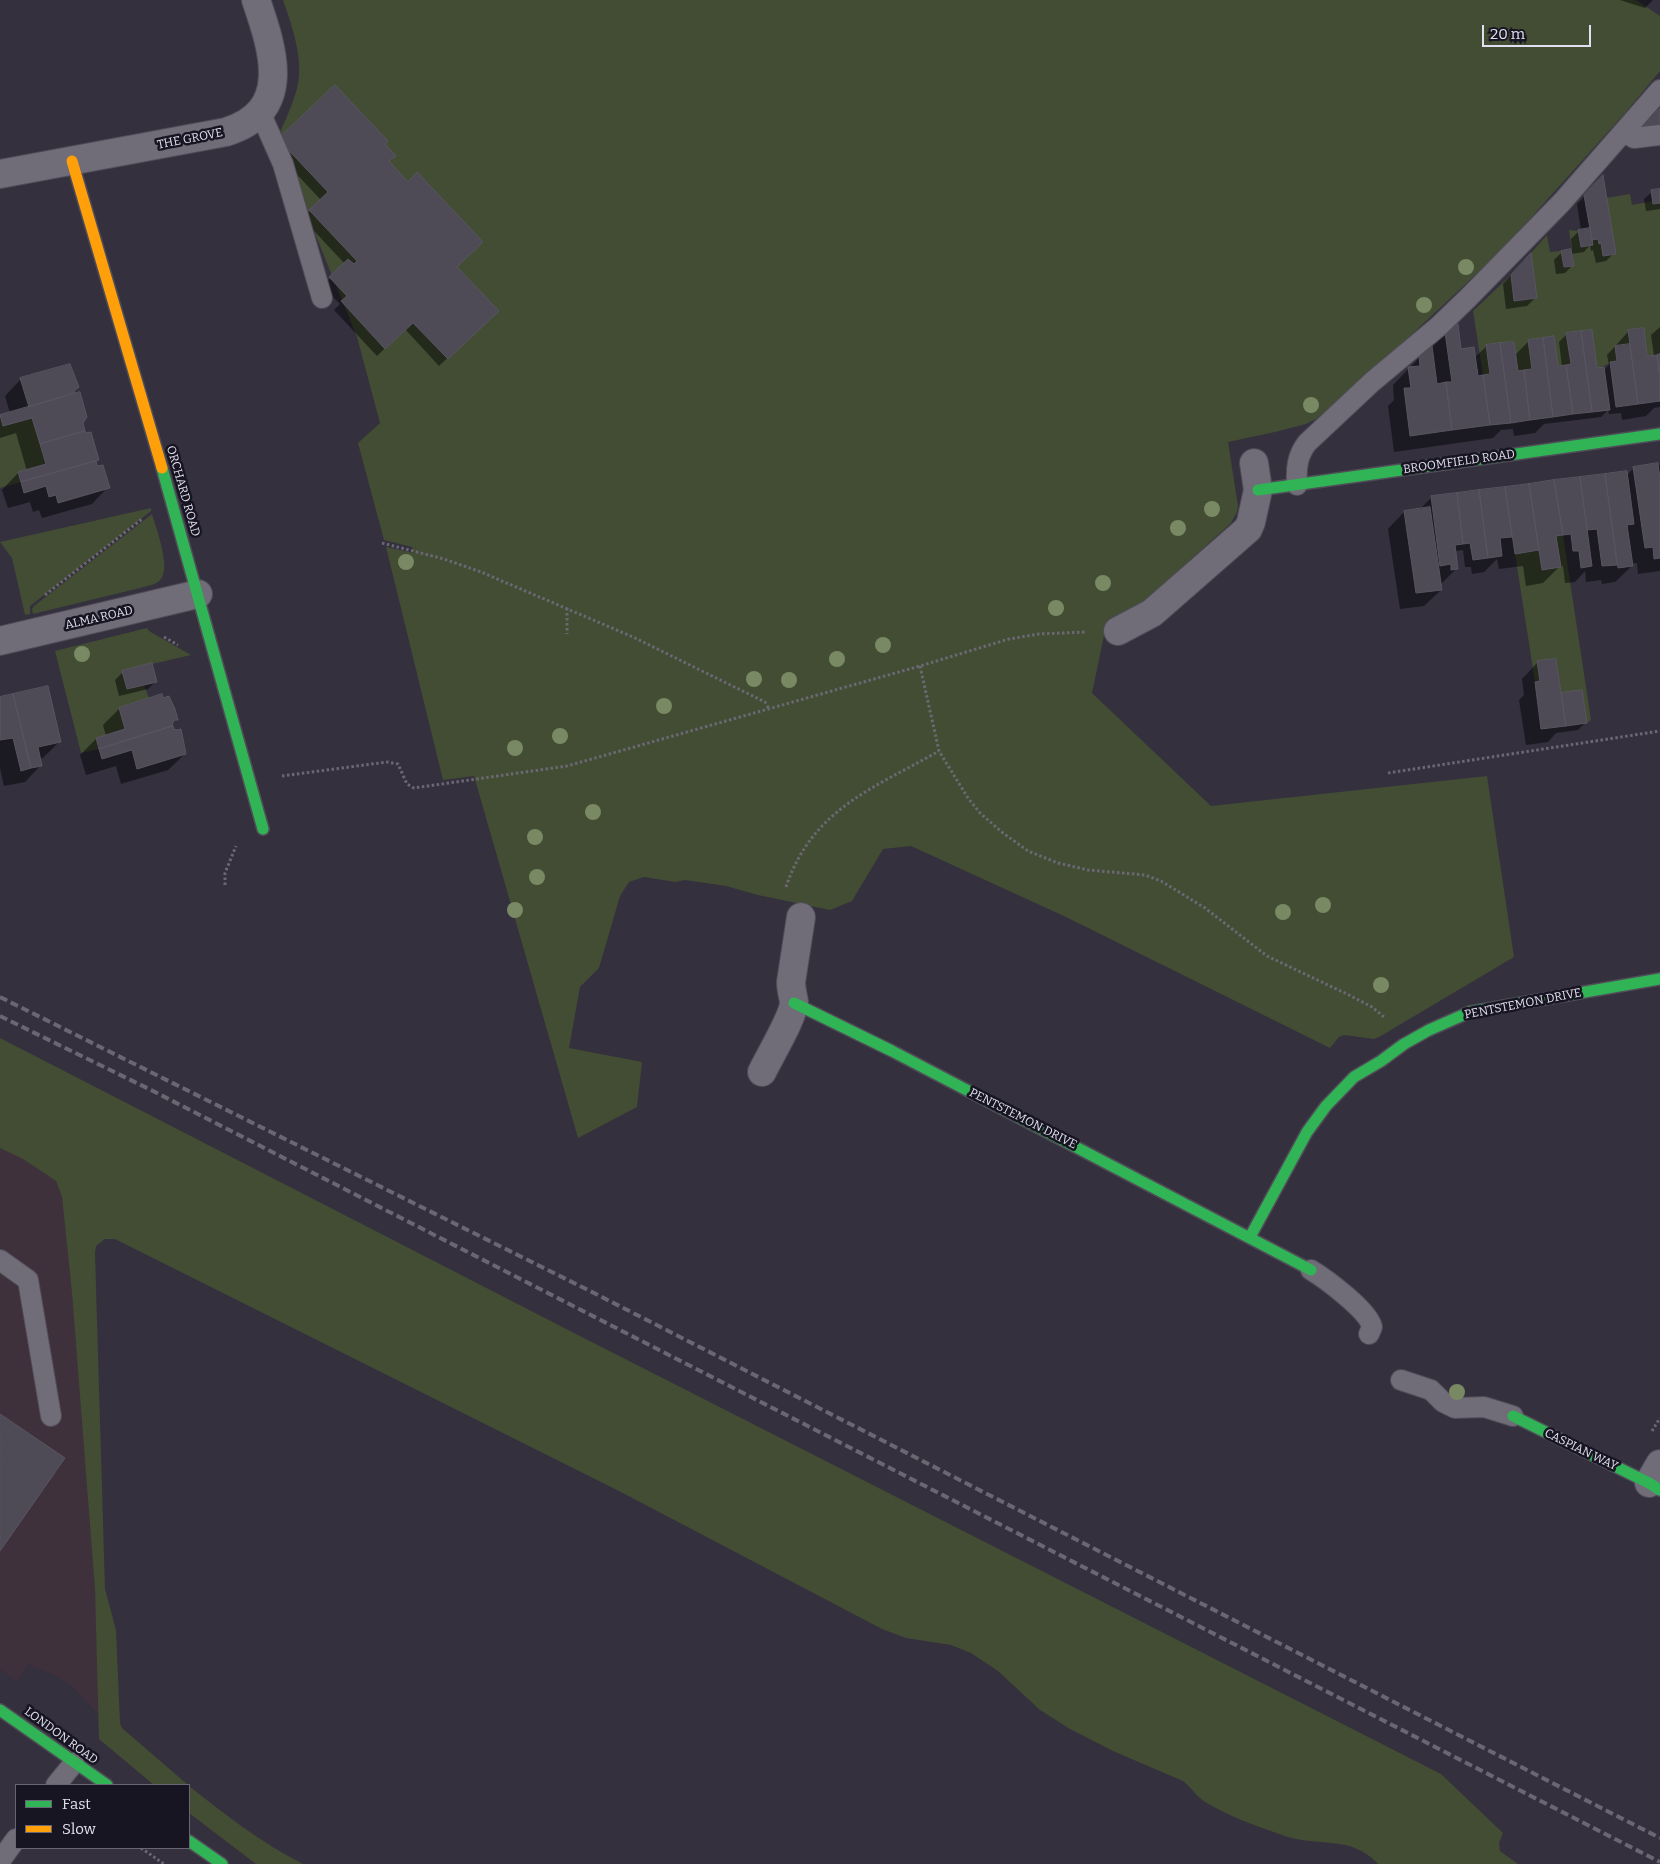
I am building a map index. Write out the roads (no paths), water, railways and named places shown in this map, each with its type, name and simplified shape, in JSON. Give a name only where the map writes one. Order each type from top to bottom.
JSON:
[{"type":"street","name":"THE GROVE","points":[[0,174],[226,132],[242,126],[260,112],[269,96],[274,70],[272,50],[256,0]]},
{"type":"street","name":"ORCHARD ROAD","points":[[72,161],[198,594],[263,829]]},
{"type":"street","name":"BROOMFIELD ROAD","points":[[1258,490],[1660,434]]},
{"type":"street","points":[[1118,630],[1152,613],[1244,533],[1251,522],[1258,490],[1254,463]]},
{"type":"street","name":"ALMA ROAD","points":[[0,641],[198,594]]},
{"type":"street","points":[[762,1072],[786,1024],[794,1003],[791,982],[801,917]]},
{"type":"street","name":"PENTSTEMON DRIVE","points":[[1250,1237],[1303,1139],[1326,1106],[1354,1076],[1381,1061],[1404,1044],[1470,1012],[1660,979]]},
{"type":"street","name":"PENTSTEMON DRIVE","points":[[794,1003],[892,1051],[1312,1270]]},
{"type":"street","name":"CASPIAN WAY","points":[[1513,1416],[1656,1479]]},
{"type":"street","name":"LONDON ROAD","points":[[0,1710],[105,1784]]},
{"type":"street","points":[[190,1842],[222,1864]]},
{"type":"lane","points":[[1297,485],[1298,460],[1300,452],[1307,443],[1372,382],[1439,326],[1546,220],[1660,90]]},
{"type":"lane","points":[[260,112],[283,164],[322,298]]},
{"type":"lane","points":[[1624,132],[1634,138],[1660,135]]},
{"type":"lane","points":[[0,1260],[28,1280],[51,1416]]},
{"type":"lane","points":[[1312,1270],[1335,1286],[1370,1320],[1372,1327],[1369,1334]]},
{"type":"lane","points":[[1401,1380],[1431,1390],[1443,1402],[1455,1408],[1484,1407],[1513,1416]]},
{"type":"lane","points":[[57,1784],[74,1763]]},
{"type":"lane","points":[[0,1861],[15,1840]]},
{"type":"railway","points":[[0,997],[596,1294],[1660,1838]]},
{"type":"railway","points":[[0,1016],[151,1090],[1660,1862]]}]
